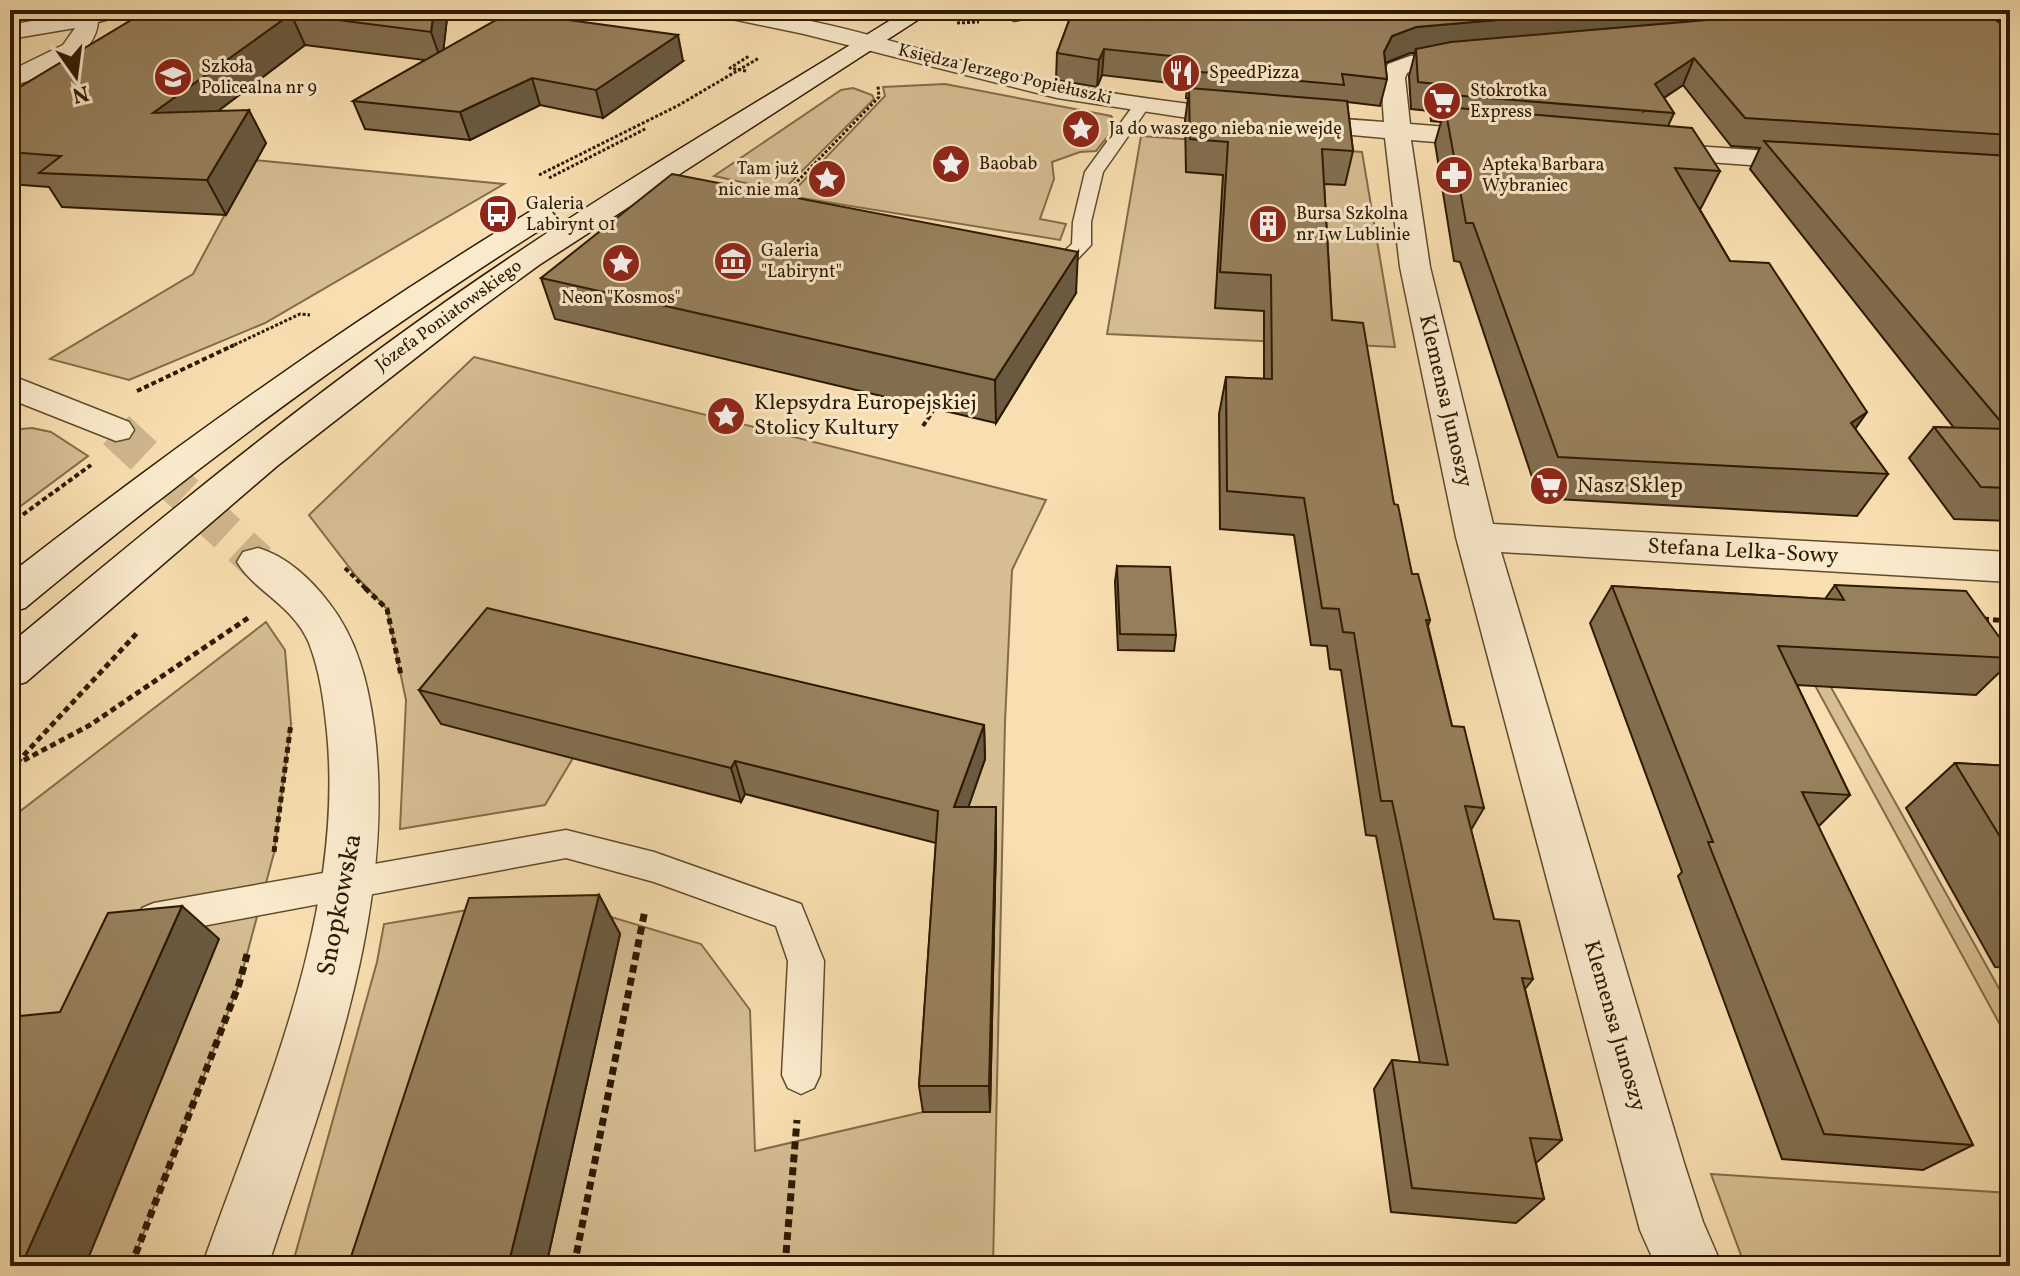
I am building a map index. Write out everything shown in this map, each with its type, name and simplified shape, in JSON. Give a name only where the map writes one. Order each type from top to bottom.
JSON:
[{"type":"street","points":[[10,32],[87,19],[116,10]]},
{"type":"street","name":"Księdza Jerzego Popiełuszki","points":[[721,10],[832,35],[867,31],[1044,88],[1142,105],[1518,141]]},
{"type":"street","name":"Józefa Poniatowskiego","points":[[10,670],[149,550],[471,298],[867,31],[922,10]]},
{"type":"street","points":[[10,78],[71,50],[84,33],[87,19]]},
{"type":"street","points":[[10,78],[38,55],[44,46],[36,29]]},
{"type":"street","points":[[794,58],[832,35]]},
{"type":"street","name":"Klemensa Junoszy","points":[[1490,54],[1410,63],[1396,69],[1393,78],[1421,297],[1476,537],[1653,1163],[1673,1230],[1689,1266]]},
{"type":"street","points":[[639,156],[728,100]]},
{"type":"street","points":[[1626,150],[1835,164]]},
{"type":"street","name":"Józefa Poniatowskiego","points":[[10,597],[163,474],[292,381],[477,255],[564,203]]},
{"type":"street","points":[[13,390],[116,430]]},
{"type":"street","name":"Stefana Lelka-Sowy","points":[[1476,537],[2010,567]]},
{"type":"street","name":"Snopkowska","points":[[235,1266],[328,977],[357,818],[356,755],[339,666],[323,628],[288,583],[258,586]]},
{"type":"lane","points":[[1018,256],[1063,263],[1081,245],[1082,222],[1094,172],[1142,105]]},
{"type":"lane","points":[[125,924],[566,844],[654,867],[789,915],[806,961],[801,1075]]},
{"type":"path","points":[[780,205],[787,192],[879,97],[879,90]]},
{"type":"path","points":[[138,390],[275,326]]},
{"type":"path","points":[[923,426],[940,400]]},
{"type":"path","points":[[10,770],[90,725],[258,586]]},
{"type":"path","points":[[1969,619],[2010,621]]},
{"type":"path","points":[[574,1266],[654,867]]},
{"type":"path","points":[[785,1266],[801,1075]]},
{"type":"shaded area","points":[[945,84],[1111,116],[1117,125],[1096,151],[1080,152],[1052,162],[1054,179],[1040,219],[1066,224],[1060,240],[802,198],[794,209],[786,199],[885,96],[883,87]]},
{"type":"shaded area","points":[[853,88],[872,95],[874,99],[782,191],[714,176],[841,90]]},
{"type":"shaded area","points":[[1141,136],[1362,152],[1395,347],[1107,334]]},
{"type":"shaded area","points":[[254,160],[504,184],[265,323],[129,380],[50,359],[193,274]]},
{"type":"shaded area","points":[[474,357],[1046,500],[1012,570],[1005,722],[993,1266],[292,1266],[377,962],[384,924],[545,897],[701,944],[750,1010],[755,1151],[923,1112],[989,1112],[996,840],[941,839],[898,833],[935,748],[573,758],[545,805],[400,829],[406,700],[387,609],[356,576],[309,515]]},
{"type":"shaded area","points":[[32,428],[51,432],[88,456],[10,514],[10,430]]},
{"type":"shaded area","points":[[1776,614],[1794,621],[2010,1008],[2010,1043]]},
{"type":"shaded area","points":[[266,622],[285,650],[291,724],[274,853],[239,984],[131,1266],[10,1266],[10,819]]},
{"type":"shaded area","points":[[1711,1174],[2010,1193],[2010,1266],[1745,1266]]},
{"type":"building","points":[[148,10],[434,10],[431,32],[291,14],[153,113],[249,110],[207,180],[39,173],[61,156],[10,152],[10,93]]},
{"type":"building","points":[[1073,10],[1611,10],[1416,27],[1392,36],[1384,52],[1387,79],[1342,74],[1344,85],[1189,71],[1190,58],[1104,49],[1099,60],[1057,53]]},
{"type":"building","points":[[1822,10],[1981,10],[2010,30],[2010,135],[1745,118],[1694,58],[1655,84],[1674,113],[1439,94],[1437,84],[1418,82],[1416,49],[1451,42]]},
{"type":"building","points":[[510,12],[678,35],[596,90],[532,78],[460,112],[353,101]]},
{"type":"building","points":[[1189,88],[1347,101],[1353,151],[1322,149],[1332,320],[1363,323],[1394,504],[1398,505],[1412,574],[1418,574],[1452,726],[1464,727],[1484,808],[1465,806],[1494,919],[1519,921],[1533,979],[1522,978],[1562,1140],[1530,1138],[1544,1199],[1412,1188],[1392,1060],[1448,1065],[1392,801],[1381,801],[1354,633],[1343,632],[1339,609],[1322,608],[1304,498],[1227,491],[1226,377],[1272,379],[1271,275],[1220,272],[1228,142],[1190,139]]},
{"type":"building","points":[[1445,107],[1692,128],[1720,171],[1675,168],[1730,261],[1769,263],[1867,412],[1851,423],[1888,474],[1558,457],[1473,223],[1466,223]]},
{"type":"building","points":[[1764,141],[2010,156],[2010,488],[1981,487],[1934,427],[2007,429]]},
{"type":"building","points":[[672,174],[1078,252],[995,380],[541,278]]},
{"type":"building","points":[[1117,566],[1170,567],[1176,635],[1120,634]]},
{"type":"building","points":[[1835,585],[1966,591],[2010,652],[2010,658],[1778,646],[1850,795],[1802,792],[1973,1145],[1824,1134],[1708,842],[1713,842],[1612,586],[1844,600]]},
{"type":"building","points":[[487,608],[984,725],[954,807],[996,807],[989,1086],[919,1086],[938,811],[735,761],[731,768],[419,690]]},
{"type":"building","points":[[1955,763],[2010,766],[2010,853]]},
{"type":"building","points":[[599,895],[509,1262],[348,1266],[469,898]]},
{"type":"building","points":[[182,906],[21,1266],[10,1266],[10,1017],[60,1012],[108,913]]},
{"type":"tunnel","points":[[116,430],[258,562]]},
{"type":"place","name":"SpeedPizza","points":[[1181,73]]},
{"type":"place","name":"Szkoła Policealna nr 9","points":[[173,77]]},
{"type":"place","name":"Stokrotka Express","points":[[1442,101]]},
{"type":"place","name":"Ja do waszego nieba nie wejdę","points":[[1081,129]]},
{"type":"place","name":"Baobab","points":[[951,164]]},
{"type":"place","name":"Apteka Barbara Wybraniec","points":[[1454,175]]},
{"type":"place","name":"Tam już nic nie ma","points":[[827,179]]},
{"type":"place","name":"Galeria Labirynt 01","points":[[498,214]]},
{"type":"place","name":"Bursa Szkolna nr 1 w Lublinie","points":[[1268,224]]},
{"type":"place","name":"Galeria \"Labirynt\"","points":[[733,261]]},
{"type":"place","name":"Neon \"Kosmos\"","points":[[621,263]]},
{"type":"place","name":"Klepsydra Europejskiej Stolicy Kultury","points":[[726,416]]},
{"type":"place","name":"Nasz Sklep","points":[[1549,486]]}]
